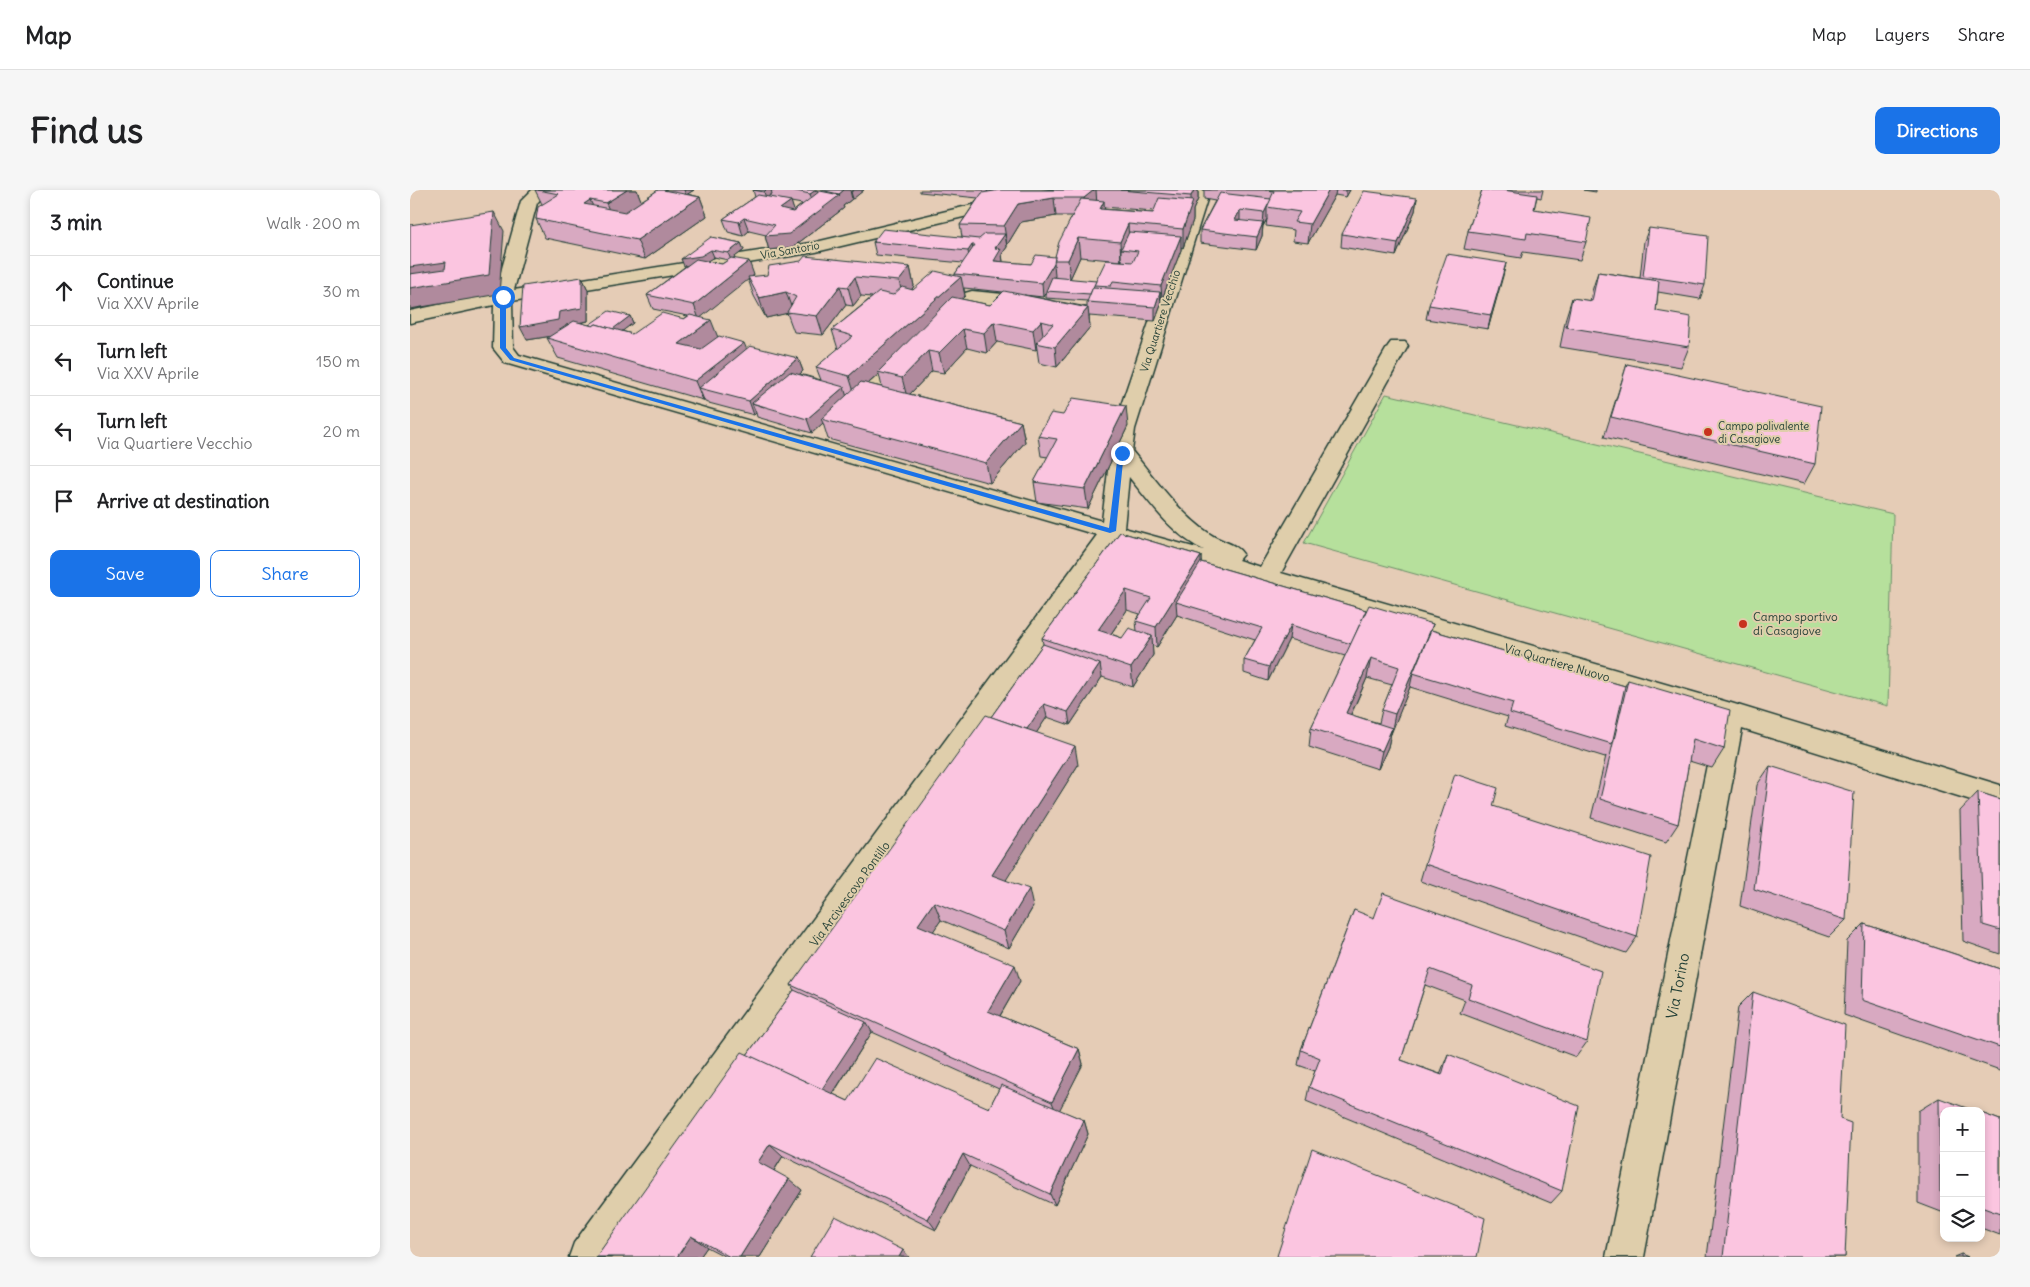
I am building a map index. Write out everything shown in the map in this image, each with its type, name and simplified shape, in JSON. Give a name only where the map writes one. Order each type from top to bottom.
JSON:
[{"type":"street","name":"Via Quartiere Nuovo","points":[[541,190],[529,201],[503,297],[503,348],[512,359],[823,432],[1112,531],[1731,714],[2000,797]]},
{"type":"street","name":"Via Santorio","points":[[410,317],[503,297],[816,247],[976,209],[1074,190]]},
{"type":"street","name":"Via Quartiere Vecchio","points":[[1112,531],[1124,429],[1202,190]]},
{"type":"street","points":[[823,432],[972,297],[1013,301]]},
{"type":"street","points":[[1269,573],[1398,346]]},
{"type":"street","points":[[1122,453],[1162,503],[1202,540],[1297,586]]},
{"type":"street","name":"Via Arcivescovo Pontillo","points":[[588,1257],[1112,531]]},
{"type":"street","name":"Via Torino","points":[[1625,1257],[1731,714]]},
{"type":"green space","name":"Campo sportivo di Casagiove","points":[[1386,394],[1893,514],[1888,706],[1304,543]]},
{"type":"building","points":[[538,190],[627,190],[606,203],[590,200],[584,204],[625,212],[658,190],[700,197],[637,240],[536,219],[538,207],[559,194]]},
{"type":"building","points":[[791,190],[816,190],[810,194]]},
{"type":"building","points":[[820,190],[844,190],[839,194]]},
{"type":"building","points":[[1000,190],[1094,190],[1084,198],[1054,198],[1018,204],[1004,226],[960,225],[982,193]]},
{"type":"building","points":[[1120,190],[1194,190],[1191,196]]},
{"type":"building","points":[[1265,190],[1329,190],[1310,224],[1294,222],[1300,212],[1267,207],[1274,191]]},
{"type":"building","points":[[1482,190],[1503,190],[1537,195],[1534,209],[1591,218],[1586,242],[1527,233],[1526,239],[1468,231]]},
{"type":"building","points":[[820,191],[840,195],[789,234],[765,236],[775,225],[744,218],[739,222],[723,219],[758,195],[791,201],[780,209],[793,212]]},
{"type":"building","points":[[1364,191],[1417,198],[1398,243],[1342,234]]},
{"type":"building","points":[[1220,193],[1271,199],[1264,213],[1240,210],[1235,220],[1263,223],[1257,237],[1200,230]]},
{"type":"building","points":[[1159,198],[1193,201],[1183,229],[1128,224],[1120,242],[1078,238],[1068,260],[1054,260],[1059,242],[1081,199],[1104,201],[1100,209],[1153,213]]},
{"type":"building","points":[[494,212],[489,275],[410,288],[410,274],[445,269],[446,262],[410,267],[410,225]]},
{"type":"building","points":[[1649,228],[1708,236],[1705,285],[1643,276]]},
{"type":"building","points":[[883,229],[979,239],[985,234],[1005,234],[995,248],[1001,249],[994,261],[1031,264],[1036,255],[1055,257],[1054,263],[1042,283],[955,274],[975,245],[972,245],[968,251],[873,242]]},
{"type":"building","points":[[1129,232],[1181,236],[1161,286],[1113,281],[1111,286],[1094,285],[1106,260],[1133,262],[1138,251],[1121,249]]},
{"type":"building","points":[[711,237],[741,243],[728,253],[711,250],[701,256],[681,259]]},
{"type":"building","points":[[1447,254],[1506,263],[1491,315],[1429,305]]},
{"type":"building","points":[[805,256],[910,267],[899,281],[855,277],[848,287],[840,286],[817,316],[787,312],[796,297],[786,292],[759,298],[748,277],[767,275],[769,266],[801,261]]},
{"type":"building","points":[[731,258],[749,261],[694,305],[647,295],[696,259],[722,264]]},
{"type":"building","points":[[935,271],[961,277],[849,376],[816,367],[853,336],[832,330],[879,292],[893,295],[902,287],[913,290]]},
{"type":"building","points":[[1598,272],[1659,281],[1656,311],[1691,317],[1689,347],[1566,327],[1572,298],[1592,301]]},
{"type":"building","points":[[582,277],[582,308],[559,312],[558,320],[520,327],[523,286]]},
{"type":"building","points":[[1052,277],[1096,281],[1090,294],[1046,291]]},
{"type":"building","points":[[1093,287],[1160,292],[1155,307],[1087,302]]},
{"type":"building","points":[[1004,291],[1088,308],[1055,347],[1036,343],[1053,324],[1041,321],[1033,330],[994,322],[984,333],[963,329],[939,353],[928,351],[902,378],[878,372],[952,297],[990,305]]},
{"type":"building","points":[[609,311],[630,316],[613,329],[596,324],[593,326],[589,325]]},
{"type":"building","points":[[662,313],[684,319],[690,315],[711,320],[679,344],[701,349],[719,336],[744,343],[695,381],[547,338],[574,321],[593,326],[596,324],[632,334]]},
{"type":"building","points":[[750,346],[798,358],[749,401],[699,388]]},
{"type":"building","name":"Campo polivalente di Casagiove","points":[[1627,364],[1821,406],[1815,464],[1611,417]]},
{"type":"building","points":[[790,372],[844,387],[807,419],[752,403]]},
{"type":"building","points":[[861,382],[1021,422],[986,463],[821,419]]},
{"type":"building","points":[[1073,398],[1126,406],[1085,489],[1034,482],[1057,439],[1038,436],[1051,413],[1063,415]]},
{"type":"building","points":[[1120,532],[1201,556],[1156,627],[1136,621],[1151,598],[1126,590],[1098,630],[1122,638],[1129,628],[1152,636],[1131,668],[1042,638]]},
{"type":"building","points":[[1201,562],[1366,610],[1351,644],[1291,625],[1269,667],[1244,660],[1262,628],[1176,602]]},
{"type":"building","points":[[1369,605],[1433,624],[1395,714],[1382,710],[1399,667],[1371,658],[1346,713],[1392,728],[1382,751],[1311,728]]},
{"type":"building","points":[[1431,630],[1625,686],[1612,744],[1510,713],[1513,703],[1413,673]]},
{"type":"building","points":[[1043,644],[1100,664],[1068,712],[1044,704],[1027,729],[991,717]]},
{"type":"building","points":[[1628,680],[1730,710],[1724,749],[1693,739],[1678,824],[1600,799]]},
{"type":"building","points":[[986,715],[1075,746],[992,875],[1029,889],[1004,931],[934,902],[918,925],[1015,965],[988,1011],[1079,1049],[1052,1102],[791,985]]},
{"type":"building","points":[[1770,766],[1854,792],[1846,920],[1754,889]]},
{"type":"building","points":[[1455,774],[1498,788],[1493,806],[1651,857],[1637,937],[1425,864]]},
{"type":"building","points":[[1978,792],[2000,799],[2000,930],[1983,925]]},
{"type":"building","points":[[1383,893],[1601,971],[1587,1042],[1468,998],[1472,985],[1430,969],[1401,1060],[1442,1075],[1448,1054],[1579,1106],[1562,1191],[1309,1087],[1320,1058],[1301,1050],[1354,910],[1374,918]]},
{"type":"building","points":[[1864,924],[2000,969],[2000,1047],[1862,1000]]},
{"type":"building","points":[[794,990],[866,1022],[822,1089],[747,1055]]},
{"type":"building","points":[[1753,992],[1845,1025],[1840,1119],[1851,1123],[1845,1257],[1723,1257]]},
{"type":"building","points":[[742,1052],[848,1101],[875,1058],[989,1108],[1001,1085],[1084,1120],[1050,1194],[963,1154],[928,1219],[770,1144],[758,1162],[789,1179],[740,1257],[730,1257],[691,1236],[677,1257],[596,1257]]},
{"type":"building","points":[[1939,1098],[1964,1107],[1940,1107],[1940,1192]]},
{"type":"building","points":[[1985,1114],[2000,1120],[2000,1214],[1985,1208]]},
{"type":"building","points":[[1312,1149],[1485,1218],[1477,1257],[1277,1256]]},
{"type":"building","points":[[835,1216],[903,1250],[899,1257],[810,1257]]},
{"type":"place","name":"Campo polivalente di Casagiove","points":[[1708,432]]},
{"type":"place","name":"Campo sportivo di Casagiove","points":[[1743,624]]},
{"type":"route","points":[[503,297],[503,348],[512,359],[1112,531],[1122,453]]}]
